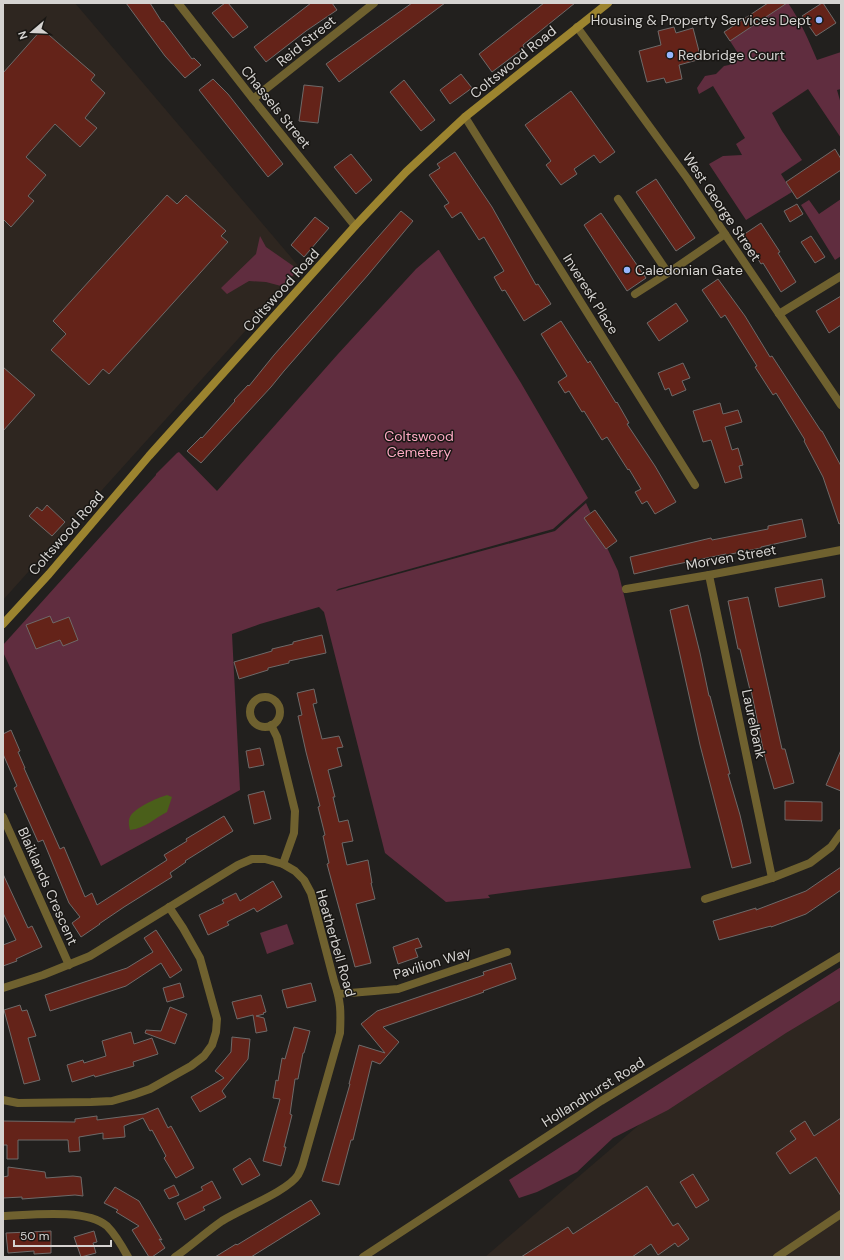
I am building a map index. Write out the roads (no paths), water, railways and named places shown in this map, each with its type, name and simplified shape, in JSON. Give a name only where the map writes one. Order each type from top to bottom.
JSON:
[{"type":"main road","name":"Coltswood Road","points":[[3,624],[49,574],[149,456],[355,226],[406,172],[465,117],[608,3]]},
{"type":"street","name":"Chassels Street","points":[[178,3],[355,226]]},
{"type":"street","name":"Reid Street","points":[[253,99],[373,3]]},
{"type":"street","name":"West George Street","points":[[577,28],[687,178],[841,405]]},
{"type":"street","name":"Inveresk Place","points":[[465,117],[695,485]]},
{"type":"street","points":[[618,199],[668,273]]},
{"type":"street","points":[[636,294],[725,234]]},
{"type":"street","points":[[779,314],[841,276]]},
{"type":"street","name":"Morven Street","points":[[626,589],[841,550]]},
{"type":"street","name":"Laurelbank","points":[[709,575],[772,878]]},
{"type":"street","points":[[271,725],[277,737],[295,811],[294,834],[283,864]]},
{"type":"street","name":"Blaiklands Crescent","points":[[3,817],[69,965]]},
{"type":"street","points":[[705,900],[772,878],[810,863],[831,847],[841,834]]},
{"type":"street","name":"Heatherbell Road","points":[[3,988],[90,956],[238,865],[252,859],[265,859],[283,864],[295,871],[304,880],[311,893],[341,1010],[340,1033],[303,1163],[298,1175],[281,1190],[223,1221],[198,1238],[175,1257]]},
{"type":"street","points":[[3,1100],[18,1103],[112,1101],[150,1089],[191,1066],[204,1056],[212,1045],[216,1032],[217,1019],[200,958],[184,928],[169,907]]},
{"type":"street","name":"Pavilion Way","points":[[338,994],[398,989],[507,952]]},
{"type":"street","name":"Hollandhurst Road","points":[[363,1257],[601,1101],[841,956]]},
{"type":"street","points":[[777,1257],[841,1214]]},
{"type":"street","points":[[3,1216],[81,1215],[106,1225],[114,1234],[128,1257]]},
{"type":"place","name":"Housing & Property Services Dept","points":[[819,20]]},
{"type":"place","name":"Redbridge Court","points":[[670,55]]},
{"type":"place","name":"Caledonian Gate","points":[[627,270]]},
{"type":"park label","name":"Coltswood Cemetery","points":[[419,444]]}]
